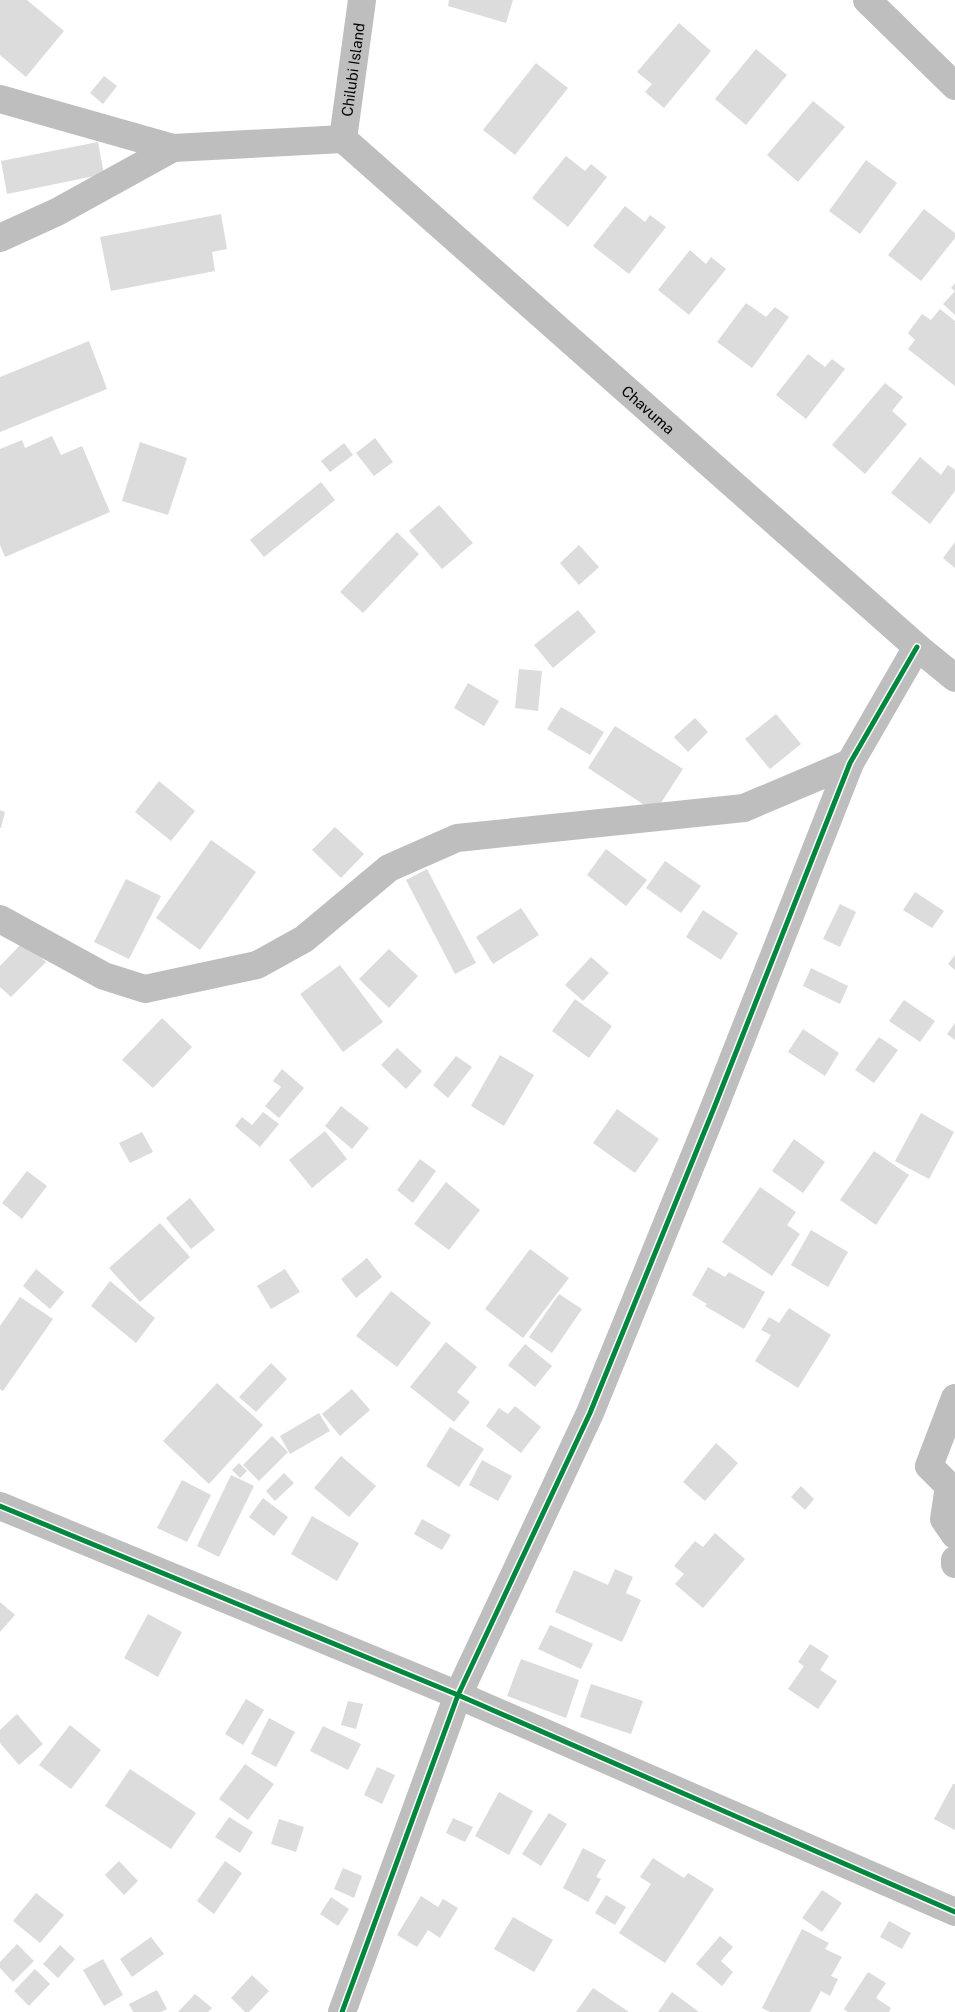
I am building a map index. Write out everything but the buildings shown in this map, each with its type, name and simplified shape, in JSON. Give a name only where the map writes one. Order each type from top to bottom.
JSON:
[{"type":"street","name":"Chilubi Island","points":[[343,139],[362,0]]},
{"type":"street","points":[[867,0],[955,86]]},
{"type":"street","points":[[0,99],[173,148],[343,139]]},
{"type":"street","name":"Chavuma","points":[[343,139],[917,647],[955,678]]},
{"type":"street","points":[[0,238],[57,212],[173,148]]},
{"type":"street","points":[[342,2012],[458,1695],[590,1413],[718,1099],[850,764],[917,647]]},
{"type":"street","points":[[0,919],[104,976],[145,989],[257,965],[304,940],[389,868],[457,838],[744,808],[850,764]]},
{"type":"street","points":[[955,1398],[929,1466],[949,1486],[944,1519],[955,1535]]},
{"type":"street","points":[[0,1506],[458,1695],[955,1912]]},
{"type":"cycle path","points":[[342,2012],[458,1695],[590,1413],[714,1108],[850,763],[917,647]]},
{"type":"cycle path","points":[[0,1506],[458,1695],[955,1912]]}]
